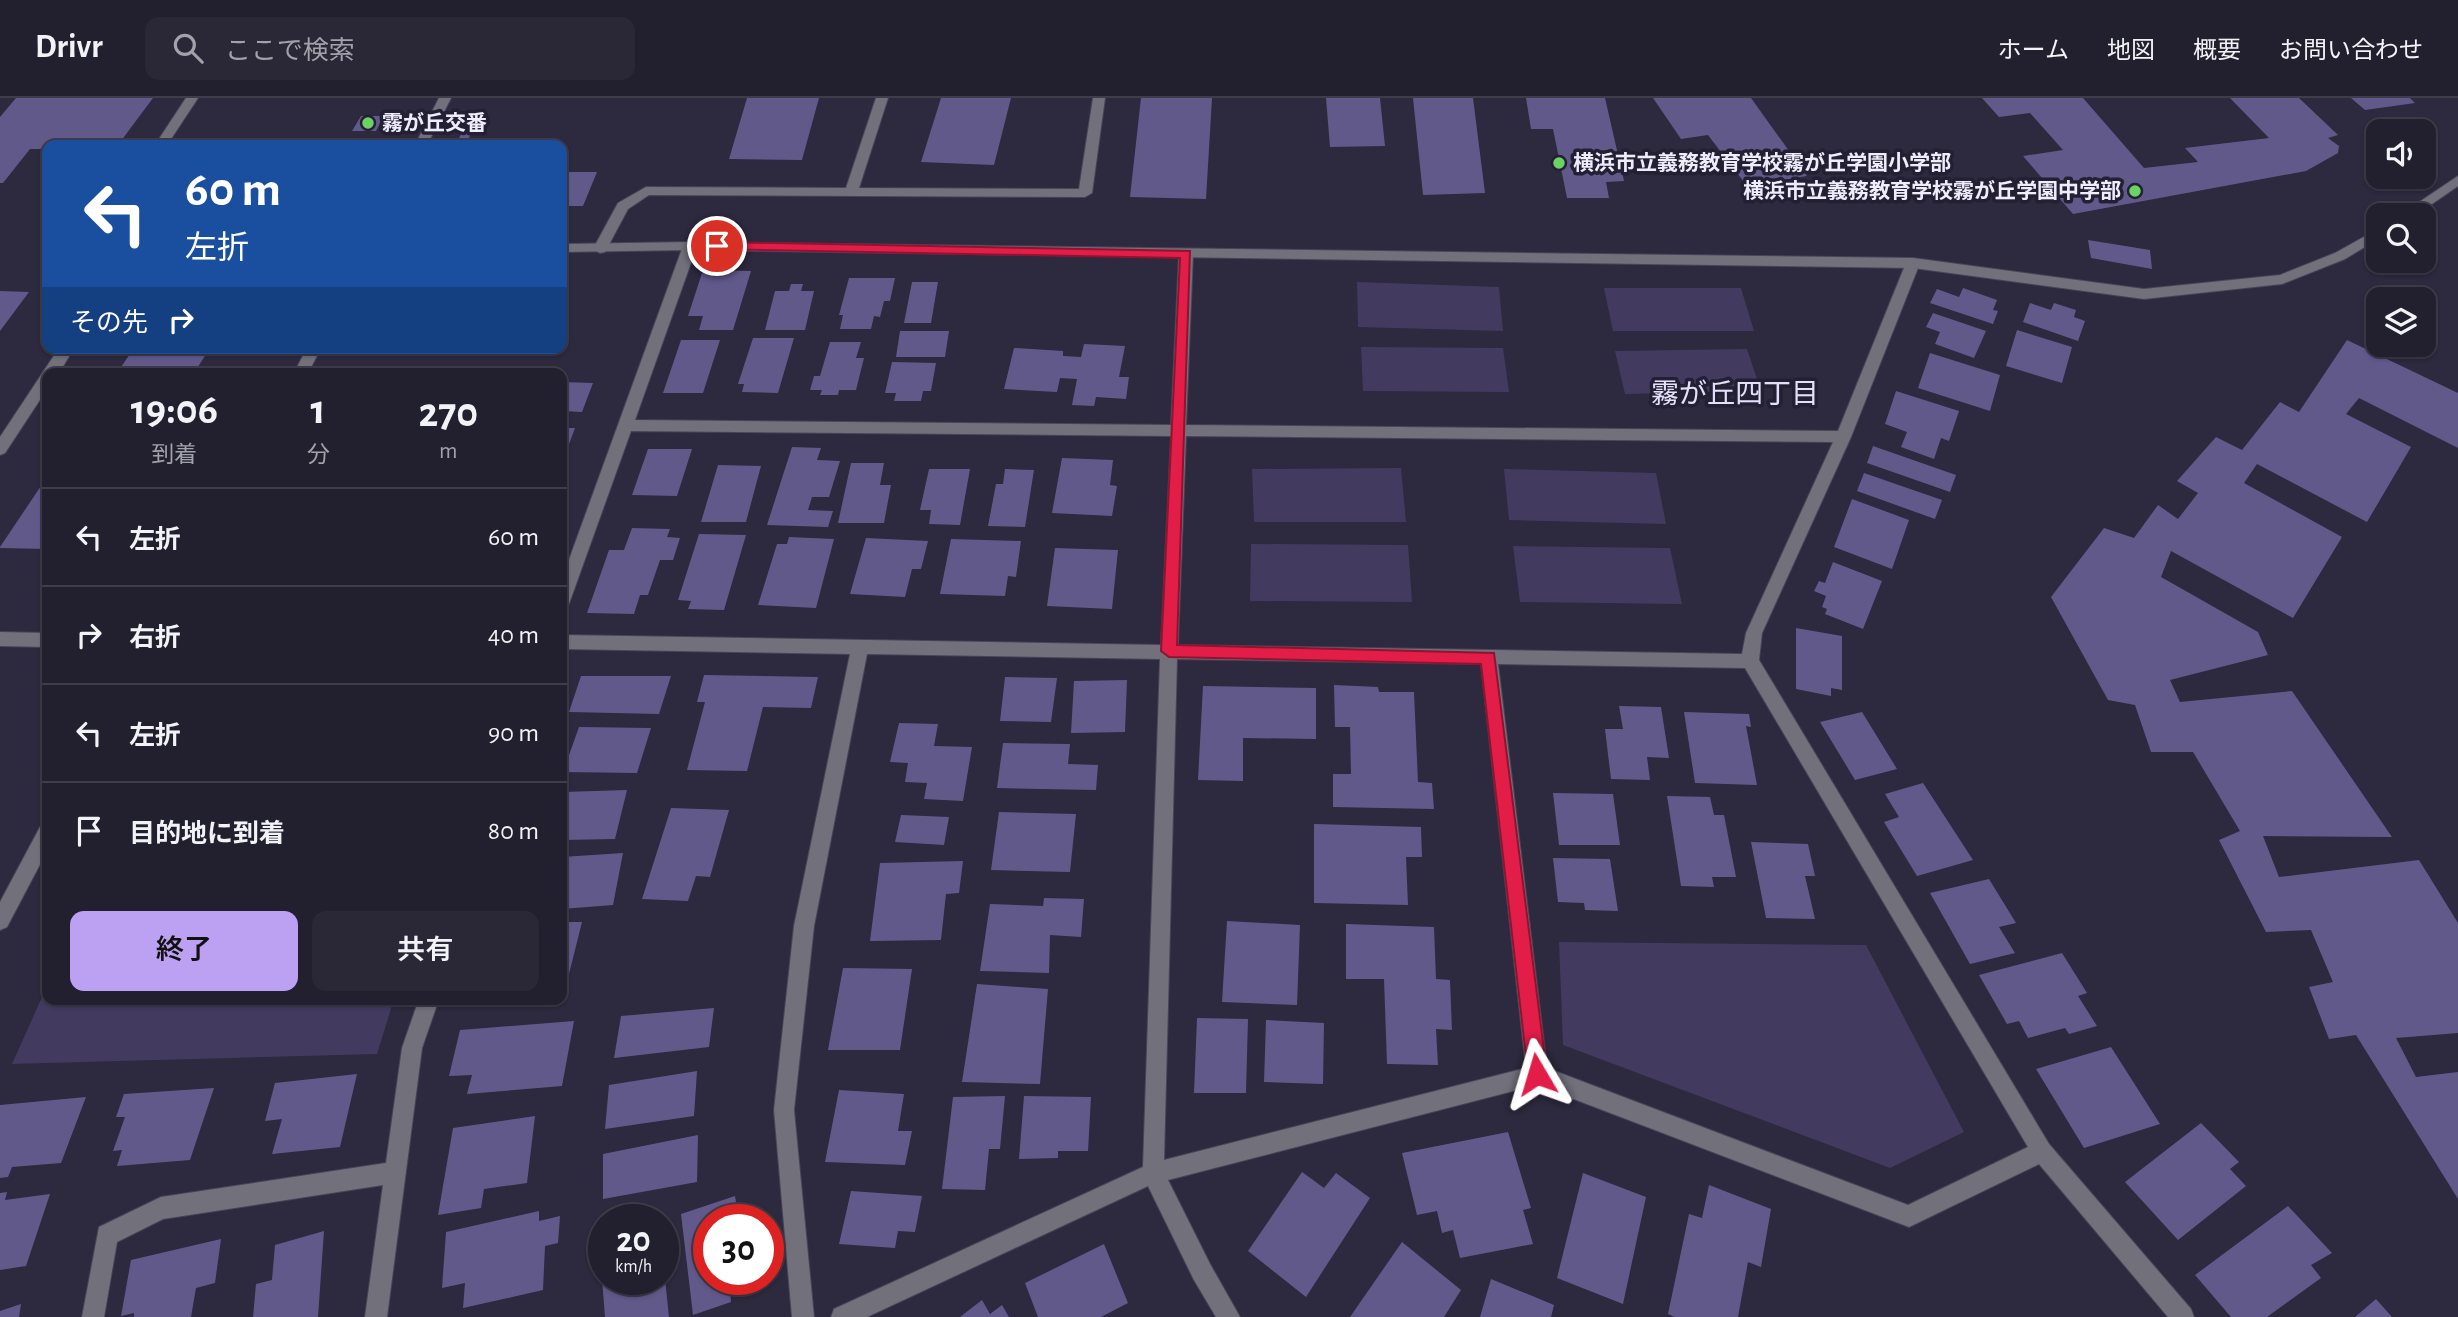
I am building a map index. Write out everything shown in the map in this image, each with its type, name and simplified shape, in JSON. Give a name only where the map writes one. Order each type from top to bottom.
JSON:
[{"type":"street","points":[[165,140],[192,98]]},
{"type":"street","points":[[424,140],[445,98]]},
{"type":"street","points":[[852,190],[882,98]]},
{"type":"street","points":[[600,249],[623,206],[646,191],[1085,193],[1099,98]]},
{"type":"street","points":[[2424,203],[2458,180]]},
{"type":"street","points":[[567,248],[690,246],[1913,262],[2144,295],[2282,279],[2340,256],[2366,240]]},
{"type":"street","points":[[567,587],[690,246]]},
{"type":"street","points":[[1186,254],[1169,651],[1153,1172],[1202,1272],[1229,1317]]},
{"type":"street","points":[[1913,262],[1843,437],[1755,633],[1750,661],[2042,1151],[2183,1317]]},
{"type":"street","points":[[0,449],[42,386]]},
{"type":"street","points":[[625,425],[1843,437]]},
{"type":"street","points":[[0,639],[42,639]]},
{"type":"street","points":[[567,642],[1750,661]]},
{"type":"street","points":[[803,1317],[783,1110],[804,926],[860,648]]},
{"type":"street","points":[[1489,657],[1537,1074]]},
{"type":"street","points":[[0,921],[42,843]]},
{"type":"street","points":[[376,1317],[412,1048],[427,1005]]},
{"type":"street","points":[[842,1317],[1153,1172],[1537,1074],[1909,1216],[2042,1151]]},
{"type":"street","points":[[93,1317],[107,1235],[161,1208],[395,1172]]},
{"type":"shaded area","points":[[1357,282],[1499,287],[1503,331],[1358,327]]},
{"type":"shaded area","points":[[1604,288],[1741,288],[1754,331],[1613,331]]},
{"type":"shaded area","points":[[1361,347],[1503,348],[1509,392],[1363,391]]},
{"type":"shaded area","points":[[1747,349],[1761,391],[1625,394],[1615,351]]},
{"type":"shaded area","points":[[1401,468],[1406,522],[1254,522],[1252,469]]},
{"type":"shaded area","points":[[1504,469],[1656,473],[1666,524],[1509,520]]},
{"type":"shaded area","points":[[1251,544],[1408,545],[1412,602],[1250,601]]},
{"type":"shaded area","points":[[1513,546],[1670,548],[1682,604],[1520,602]]},
{"type":"shaded area","points":[[1559,942],[1866,945],[1964,1132],[1890,1168],[1563,1045]]},
{"type":"shaded area","points":[[42,997],[42,1005],[392,1005],[377,1054],[12,1064]]},
{"type":"building","points":[[16,98],[153,98],[122,140],[42,140],[42,149],[30,149],[3,183],[0,183],[0,117]]},
{"type":"building","points":[[747,98],[819,98],[802,160],[729,159]]},
{"type":"building","points":[[941,98],[1011,98],[994,165],[921,162]]},
{"type":"building","points":[[1141,98],[1212,98],[1206,199],[1130,197]]},
{"type":"building","points":[[1326,98],[1380,98],[1385,146],[1330,147]]},
{"type":"building","points":[[1413,98],[1473,98],[1485,193],[1423,195]]},
{"type":"building","points":[[1526,98],[1605,98],[1624,181],[1606,182],[1609,198],[1567,198],[1553,129],[1531,129]]},
{"type":"building","points":[[1653,98],[1751,98],[1807,176],[1747,186],[1708,135],[1681,139]]},
{"type":"building","points":[[1982,98],[2083,98],[2144,168],[2198,162],[2185,148],[2269,138],[2230,98],[2299,98],[2338,135],[2328,138],[2339,146],[2338,153],[2306,171],[2073,214],[2023,156],[2063,150],[2030,113],[1999,117]]},
{"type":"building","points":[[2351,98],[2410,98],[2415,103],[2365,110]]},
{"type":"building","name":"霧が丘交番","points":[[361,116],[384,116],[376,131],[352,131]]},
{"type":"building","points":[[463,131],[472,131],[468,140],[458,140]]},
{"type":"building","points":[[567,172],[597,172],[583,206],[567,206]]},
{"type":"building","points":[[2088,240],[2150,250],[2152,269],[2091,258]]},
{"type":"building","points":[[703,270],[751,271],[733,330],[699,330],[703,316],[688,316]]},
{"type":"building","points":[[849,278],[895,278],[890,301],[884,301],[880,317],[874,316],[871,329],[840,329],[843,315],[839,315]]},
{"type":"building","points":[[912,282],[938,282],[931,323],[904,323]]},
{"type":"building","points":[[791,284],[803,284],[801,291],[814,291],[805,330],[765,330],[775,291],[789,291]]},
{"type":"building","points":[[1963,288],[1997,300],[1993,310],[1998,311],[1993,324],[1930,303],[1937,289],[1959,297]]},
{"type":"building","points":[[0,291],[29,292],[0,331]]},
{"type":"building","points":[[2030,303],[2051,310],[2054,303],[2076,310],[2074,317],[2085,321],[2078,341],[2023,322]]},
{"type":"building","points":[[1933,313],[1986,331],[1974,358],[1935,344],[1940,332],[1926,327]]},
{"type":"building","points":[[2017,330],[2072,347],[2062,383],[2006,366]]},
{"type":"building","points":[[900,331],[949,331],[945,357],[896,357]]},
{"type":"building","points":[[753,338],[794,338],[778,393],[742,392],[744,384],[738,384]]},
{"type":"building","points":[[681,340],[720,340],[703,393],[663,393]]},
{"type":"building","points":[[2347,340],[2366,349],[2366,357],[2383,357],[2458,393],[2458,448],[2359,398],[2346,414],[2411,447],[2367,522],[2257,464],[2244,483],[2342,537],[2293,618],[2171,551],[2161,577],[2258,632],[2268,655],[2170,680],[2180,702],[2292,691],[2392,837],[2263,836],[2279,877],[2419,860],[2458,923],[2458,1033],[2396,1038],[2416,1077],[2458,1072],[2458,1199],[2356,1035],[2329,1039],[2309,987],[2333,982],[2311,930],[2266,932],[2219,840],[2240,831],[2193,752],[2151,752],[2135,705],[2108,700],[2051,597],[2104,528],[2134,538],[2158,505],[2178,519],[2198,493],[2177,481],[2216,437],[2242,450],[2280,402],[2299,412]]},
{"type":"building","points":[[830,342],[861,342],[856,358],[864,358],[856,390],[839,390],[838,395],[820,395],[822,390],[810,390],[814,376],[820,376]]},
{"type":"building","points":[[1084,344],[1125,346],[1119,377],[1129,377],[1126,399],[1096,397],[1094,406],[1072,405],[1077,379],[1060,378],[1057,392],[1004,389],[1014,348],[1063,351],[1063,356],[1081,357]]},
{"type":"building","points":[[1930,353],[2000,375],[1990,411],[1918,388]]},
{"type":"building","points":[[130,354],[206,354],[197,368],[120,368]]},
{"type":"building","points":[[892,362],[936,363],[931,391],[923,391],[921,401],[894,401],[896,393],[885,393]]},
{"type":"building","points":[[567,382],[593,383],[582,412],[567,411]]},
{"type":"building","points":[[1896,391],[1959,411],[1949,441],[1941,438],[1934,459],[1901,447],[1907,432],[1885,424]]},
{"type":"building","points":[[567,428],[575,428],[567,450]]},
{"type":"building","points":[[1873,446],[1956,475],[1950,492],[1867,463]]},
{"type":"building","points":[[792,447],[821,448],[817,460],[840,461],[829,497],[812,497],[808,510],[833,511],[828,527],[767,525]]},
{"type":"building","points":[[648,449],[692,449],[677,496],[632,495]]},
{"type":"building","points":[[1062,458],[1113,460],[1110,485],[1117,486],[1112,516],[1052,513]]},
{"type":"building","points":[[851,463],[884,463],[880,485],[891,485],[884,523],[838,523]]},
{"type":"building","points":[[718,465],[761,466],[746,522],[701,522]]},
{"type":"building","points":[[929,469],[970,469],[960,525],[929,524],[931,510],[920,510]]},
{"type":"building","points":[[1005,469],[1034,470],[1025,527],[988,526],[996,484],[1003,484]]},
{"type":"building","points":[[1864,473],[1942,500],[1935,519],[1857,491]]},
{"type":"building","points":[[42,484],[42,549],[0,547]]},
{"type":"building","points":[[1852,499],[1909,520],[1892,569],[1834,547]]},
{"type":"building","points":[[632,528],[670,529],[667,537],[680,538],[673,560],[660,560],[648,595],[640,595],[634,614],[587,613],[609,550],[624,550]]},
{"type":"building","points":[[699,534],[746,535],[724,610],[688,609],[691,601],[678,600]]},
{"type":"building","points":[[789,537],[834,539],[816,608],[758,605],[777,544],[787,544]]},
{"type":"building","points":[[866,538],[928,541],[921,569],[912,569],[905,597],[850,594]]},
{"type":"building","points":[[951,539],[1021,541],[1016,577],[1008,576],[1005,596],[940,594]]},
{"type":"building","points":[[1055,548],[1118,550],[1112,609],[1047,606]]},
{"type":"building","points":[[1833,562],[1882,581],[1863,629],[1825,614],[1827,609],[1822,607],[1826,596],[1814,591],[1819,581],[1825,583]]},
{"type":"building","points":[[1796,628],[1842,636],[1842,690],[1831,688],[1831,696],[1796,689]]},
{"type":"building","points":[[704,675],[818,677],[811,708],[763,707],[747,771],[687,770],[705,702],[697,702]]},
{"type":"building","points":[[581,676],[671,676],[659,714],[569,712]]},
{"type":"building","points":[[1005,677],[1057,678],[1051,722],[1000,721]]},
{"type":"building","points":[[1127,680],[1125,732],[1071,733],[1074,681]]},
{"type":"building","points":[[1334,685],[1378,687],[1379,692],[1414,692],[1418,782],[1432,783],[1434,809],[1333,807],[1333,774],[1351,774],[1350,727],[1335,727]]},
{"type":"building","points":[[1203,686],[1316,688],[1316,739],[1243,738],[1243,781],[1198,780]]},
{"type":"building","points":[[1619,706],[1661,707],[1669,758],[1647,757],[1650,780],[1611,779],[1605,729],[1623,729]]},
{"type":"building","points":[[1684,712],[1749,714],[1751,727],[1746,726],[1757,785],[1695,783]]},
{"type":"building","points":[[1862,712],[1897,769],[1855,780],[1820,722]]},
{"type":"building","points":[[899,723],[938,724],[934,746],[972,747],[963,801],[924,799],[927,783],[905,782],[908,763],[890,762]]},
{"type":"building","points":[[579,727],[651,728],[637,773],[567,772],[567,761]]},
{"type":"building","points":[[1003,743],[1070,744],[1068,764],[1098,765],[1096,790],[997,788]]},
{"type":"building","points":[[1923,783],[1973,860],[1917,876],[1884,822],[1899,817],[1885,794]]},
{"type":"building","points":[[627,790],[615,839],[567,840],[567,792]]},
{"type":"building","points":[[1553,793],[1613,794],[1620,845],[1559,845]]},
{"type":"building","points":[[1667,796],[1710,797],[1714,815],[1724,815],[1736,877],[1712,877],[1714,887],[1681,886]]},
{"type":"building","points":[[671,808],[729,810],[710,877],[696,876],[688,901],[642,899]]},
{"type":"building","points":[[999,812],[1076,814],[1070,872],[991,870]]},
{"type":"building","points":[[901,815],[949,817],[944,845],[895,842]]},
{"type":"building","points":[[1314,824],[1421,827],[1422,857],[1406,857],[1408,905],[1314,903]]},
{"type":"building","points":[[1751,842],[1808,844],[1815,876],[1805,876],[1815,919],[1766,918]]},
{"type":"building","points":[[623,853],[613,905],[567,909],[567,857]]},
{"type":"building","points":[[1553,858],[1610,859],[1618,911],[1585,910],[1584,903],[1558,902]]},
{"type":"building","points":[[963,861],[959,893],[946,894],[941,940],[870,941],[880,863]]},
{"type":"building","points":[[1989,879],[2016,923],[1999,927],[2015,953],[1970,964],[1930,893]]},
{"type":"building","points":[[1044,898],[1084,899],[1081,937],[1050,935],[1049,973],[980,971],[990,904],[1043,906]]},
{"type":"building","points":[[1227,921],[1300,925],[1297,1005],[1222,1002]]},
{"type":"building","points":[[567,922],[582,922],[567,982]]},
{"type":"building","points":[[1346,924],[1434,927],[1436,979],[1450,980],[1452,1030],[1436,1029],[1438,1065],[1387,1064],[1384,979],[1346,979]]},
{"type":"building","points":[[2062,953],[2087,993],[2078,996],[2097,1026],[2069,1034],[2065,1028],[2028,1038],[2019,1021],[2007,1024],[1979,975]]},
{"type":"building","points":[[843,968],[912,969],[900,1050],[828,1050]]},
{"type":"building","points":[[977,984],[1048,989],[1040,1084],[962,1082]]},
{"type":"building","points":[[714,1008],[709,1047],[614,1058],[621,1016]]},
{"type":"building","points":[[1197,1018],[1248,1019],[1246,1093],[1194,1093]]},
{"type":"building","points":[[1266,1020],[1324,1023],[1323,1084],[1264,1082]]},
{"type":"building","points":[[574,1021],[562,1086],[467,1094],[472,1075],[449,1076],[460,1030]]},
{"type":"building","points":[[2111,1047],[2160,1124],[2084,1148],[2036,1069]]},
{"type":"building","points":[[697,1071],[694,1116],[605,1129],[609,1085]]},
{"type":"building","points":[[357,1074],[340,1147],[272,1154],[282,1119],[265,1121],[275,1083]]},
{"type":"building","points":[[214,1088],[190,1160],[117,1166],[122,1150],[113,1151],[125,1117],[116,1117],[124,1094]]},
{"type":"building","points":[[839,1090],[904,1094],[898,1131],[912,1131],[905,1165],[825,1162]]},
{"type":"building","points":[[1005,1096],[1000,1149],[989,1149],[985,1190],[942,1189],[953,1097]]},
{"type":"building","points":[[1024,1096],[1091,1097],[1088,1151],[1058,1151],[1058,1158],[1019,1159]]},
{"type":"building","points":[[86,1097],[61,1163],[12,1167],[8,1177],[0,1178],[0,1105]]},
{"type":"building","points":[[535,1116],[527,1183],[484,1189],[481,1208],[438,1215],[453,1128]]},
{"type":"building","points":[[2201,1123],[2239,1162],[2230,1169],[2246,1186],[2178,1240],[2125,1182]]},
{"type":"building","points":[[1508,1132],[1531,1208],[1523,1210],[1533,1244],[1460,1258],[1453,1230],[1442,1233],[1437,1211],[1417,1215],[1402,1153]]},
{"type":"building","points":[[698,1135],[697,1182],[603,1199],[603,1154]]},
{"type":"building","points":[[1302,1172],[1324,1188],[1336,1173],[1370,1198],[1306,1297],[1248,1251]]},
{"type":"building","points":[[1583,1173],[1646,1197],[1623,1304],[1557,1278]]},
{"type":"building","points":[[1709,1185],[1771,1209],[1761,1267],[1748,1262],[1738,1317],[1675,1317],[1668,1314],[1689,1214],[1702,1218]]},
{"type":"building","points":[[851,1191],[922,1196],[915,1232],[898,1231],[895,1248],[839,1244]]},
{"type":"building","points":[[7,1192],[5,1200],[50,1194],[26,1266],[0,1270],[0,1193]]},
{"type":"building","points":[[735,1196],[736,1204],[711,1204]]},
{"type":"building","points":[[2288,1206],[2332,1253],[2311,1265],[2321,1278],[2267,1317],[2231,1317],[2195,1275]]},
{"type":"building","points":[[693,1210],[693,1295],[730,1295],[731,1302],[693,1315],[681,1214]]},
{"type":"building","points":[[539,1211],[539,1221],[560,1216],[558,1243],[545,1246],[543,1290],[463,1308],[465,1283],[442,1288],[446,1232]]},
{"type":"building","points":[[324,1231],[318,1317],[253,1317],[256,1284],[272,1280],[275,1245]]},
{"type":"building","points":[[221,1239],[215,1283],[196,1288],[191,1317],[134,1317],[134,1313],[121,1316],[131,1260]]},
{"type":"building","points":[[1402,1242],[1461,1290],[1444,1317],[1350,1317]]},
{"type":"building","points":[[1104,1244],[1128,1303],[1101,1317],[1038,1317],[1025,1283]]},
{"type":"building","points":[[1491,1279],[1554,1305],[1551,1317],[1480,1317]]},
{"type":"building","points":[[603,1295],[667,1295],[669,1317],[605,1317]]},
{"type":"building","points":[[2376,1299],[2392,1317],[2355,1317]]},
{"type":"building","points":[[982,1300],[990,1314],[1002,1305],[1009,1317],[960,1317]]},
{"type":"building","points":[[21,1304],[19,1317],[0,1317],[0,1311]]},
{"type":"place","name":"霧が丘交番","points":[[368,123]]},
{"type":"place","name":"横浜市立義務教育学校霧が丘学園小学部","points":[[1559,163]]},
{"type":"place","name":"横浜市立義務教育学校霧が丘学園中学部","points":[[2135,191]]},
{"type":"district","name":"霧が丘四丁目","points":[[1735,395]]},
{"type":"route","points":[[717,246],[1186,254],[1169,651],[1489,657],[1537,1074]]}]
